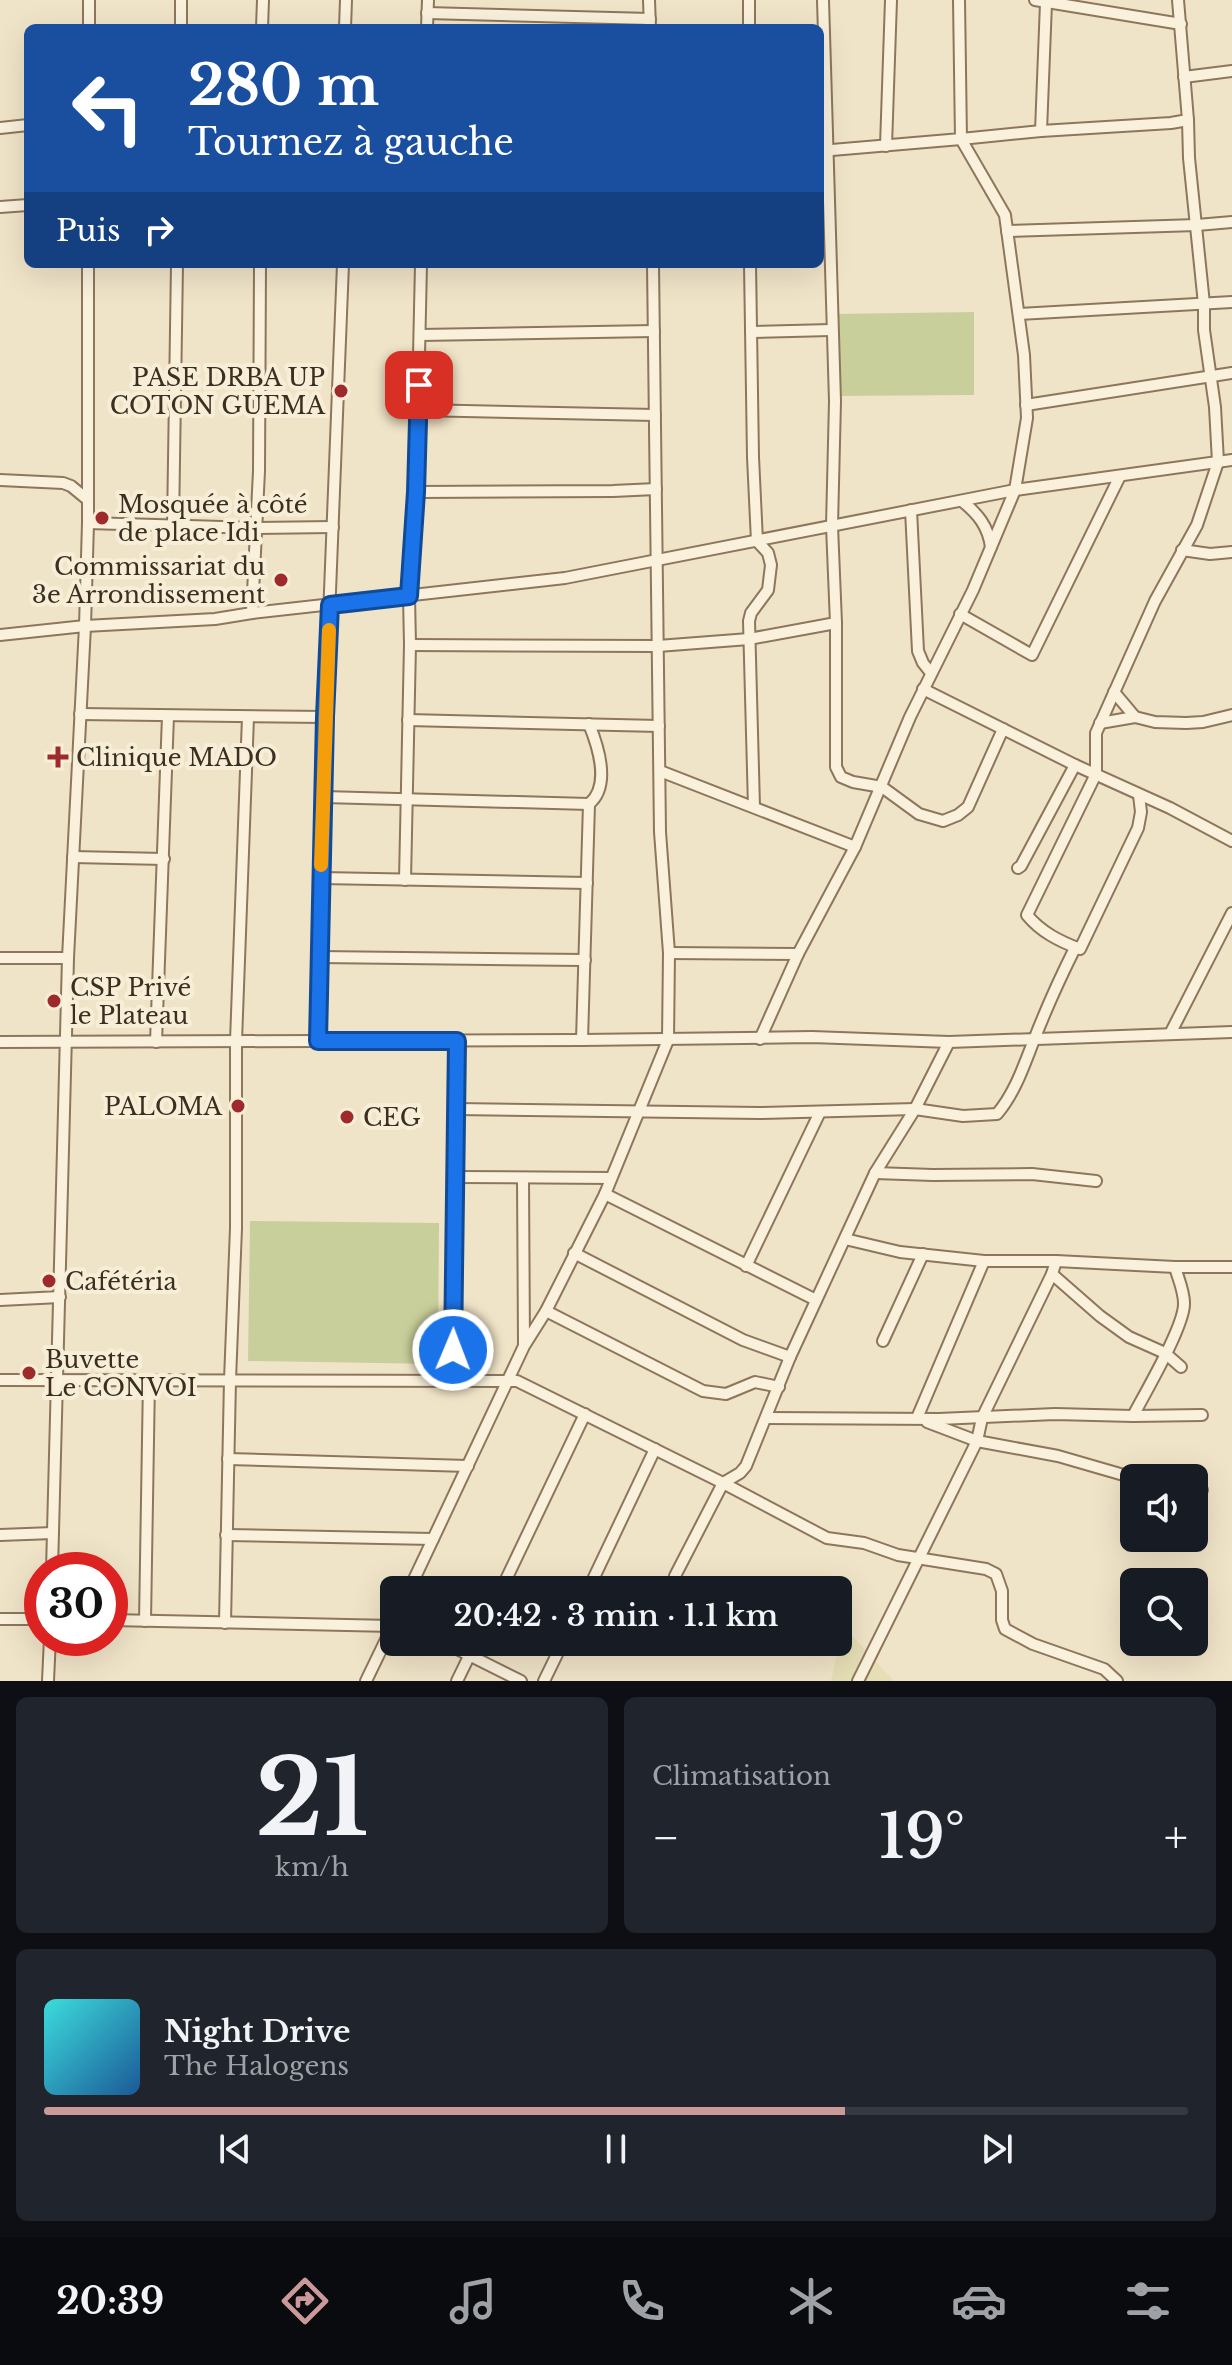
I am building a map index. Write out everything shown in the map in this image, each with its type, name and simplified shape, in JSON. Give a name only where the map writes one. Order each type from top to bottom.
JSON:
[{"type":"street","points":[[89,0],[89,24]]},
{"type":"street","points":[[181,0],[181,24]]},
{"type":"street","points":[[262,24],[263,0]]},
{"type":"street","points":[[345,24],[346,0]]},
{"type":"street","points":[[427,24],[428,0]]},
{"type":"street","points":[[427,13],[650,23],[649,0]]},
{"type":"street","points":[[749,0],[749,24]]},
{"type":"street","points":[[823,0],[823,24]]},
{"type":"street","points":[[886,146],[891,0]]},
{"type":"street","points":[[760,1039],[798,954],[855,847],[923,689],[1015,490],[1027,418],[1024,355],[1005,215],[961,139],[959,0]]},
{"type":"street","points":[[1139,795],[1141,812],[1138,828],[1080,949],[1055,940],[1027,915],[1096,774],[1096,733],[1155,601],[1197,525],[1218,462],[1189,158],[1178,0]]},
{"type":"street","points":[[1041,131],[1041,2],[1181,24]]},
{"type":"street","points":[[1184,77],[1232,71]]},
{"type":"street","points":[[1003,729],[968,807],[943,821],[919,814],[882,787],[841,777],[836,767],[832,526],[835,401],[824,151],[1188,120]]},
{"type":"street","points":[[0,128],[24,125]]},
{"type":"street","points":[[0,207],[24,205]]},
{"type":"street","points":[[1007,231],[1232,222]]},
{"type":"street","points":[[52,1552],[65,1042],[88,523],[88,268]]},
{"type":"street","points":[[173,526],[177,268]]},
{"type":"street","points":[[252,613],[259,471],[260,268]]},
{"type":"street","points":[[318,1041],[325,717],[343,268]]},
{"type":"street","points":[[405,880],[409,596],[419,410],[421,268]]},
{"type":"street","points":[[416,1576],[524,1346],[546,1311],[605,1194],[668,1040],[669,953],[660,832],[653,268]]},
{"type":"street","points":[[750,268],[757,541],[768,553],[771,565],[768,590],[751,613],[749,639],[754,807]]},
{"type":"street","points":[[1019,314],[1232,302]]},
{"type":"street","points":[[751,332],[831,330]]},
{"type":"street","points":[[420,335],[654,331]]},
{"type":"street","points":[[1026,405],[1232,373]]},
{"type":"street","points":[[419,410],[655,415]]},
{"type":"street","points":[[0,635],[85,626],[215,619],[565,578],[1015,490],[1232,460]]},
{"type":"street","points":[[960,614],[1032,655],[1120,476]]},
{"type":"street","points":[[0,480],[63,483],[88,500]]},
{"type":"street","points":[[416,492],[656,489]]},
{"type":"street","points":[[962,501],[984,523],[991,547]]},
{"type":"street","points":[[911,510],[918,651],[931,673]]},
{"type":"street","points":[[88,523],[333,527]]},
{"type":"street","points":[[1182,550],[1210,554],[1232,552]]},
{"type":"street","points":[[410,645],[658,646],[749,639],[836,623]]},
{"type":"street","points":[[923,689],[1232,841]]},
{"type":"street","points":[[1114,692],[1135,717]]},
{"type":"street","points":[[80,714],[325,717]]},
{"type":"street","points":[[1100,723],[1135,717],[1155,722],[1203,722],[1232,715]]},
{"type":"street","points":[[156,1042],[168,716]]},
{"type":"street","points":[[225,1623],[236,1228],[236,1041],[248,717]]},
{"type":"street","points":[[408,720],[659,726]]},
{"type":"street","points":[[582,1040],[589,804],[599,794],[601,781],[597,748],[589,724]]},
{"type":"street","points":[[1018,868],[1075,765]]},
{"type":"street","points":[[660,771],[855,847]]},
{"type":"street","points":[[323,797],[589,804]]},
{"type":"street","points":[[73,857],[164,859]]},
{"type":"street","points":[[321,878],[587,883]]},
{"type":"street","points":[[1170,1034],[1232,913]]},
{"type":"street","points":[[456,1109],[820,1112],[915,1109],[963,1116],[997,1114],[1008,1099],[1075,948]]},
{"type":"street","points":[[669,953],[798,954]]},
{"type":"street","points":[[319,957],[585,960]]},
{"type":"street","points":[[0,958],[68,958]]},
{"type":"street","points":[[0,1042],[828,1037],[949,1042],[1170,1034],[1230,1035]]},
{"type":"street","points":[[452,1379],[457,1041]]},
{"type":"street","points":[[675,1576],[723,1483],[746,1466],[790,1357],[875,1173],[915,1109],[949,1042]]},
{"type":"street","points":[[746,1266],[820,1112]]},
{"type":"street","points":[[875,1173],[1032,1174],[1096,1181]]},
{"type":"street","points":[[455,1177],[611,1178]]},
{"type":"street","points":[[523,1178],[524,1346]]},
{"type":"street","points":[[605,1194],[816,1300]]},
{"type":"street","points":[[845,1239],[900,1252],[984,1261],[1232,1267]]},
{"type":"street","points":[[574,1253],[743,1340],[790,1357]]},
{"type":"street","points":[[883,1341],[923,1254]]},
{"type":"street","points":[[917,1418],[984,1261]]},
{"type":"street","points":[[858,1681],[977,1441],[982,1418],[1056,1261]]},
{"type":"street","points":[[1133,1416],[1165,1353],[1184,1306],[1175,1267]]},
{"type":"street","points":[[1052,1274],[1129,1337],[1165,1353],[1181,1367]]},
{"type":"street","points":[[0,1300],[60,1297]]},
{"type":"street","points":[[546,1311],[703,1391],[726,1394],[755,1382],[779,1387]]},
{"type":"street","points":[[0,1380],[517,1381],[827,1538],[864,1543],[898,1555],[986,1569],[996,1574],[1002,1591],[1005,1629],[1033,1644],[1104,1669],[1117,1681]]},
{"type":"street","points":[[145,1621],[149,1380]]},
{"type":"street","points":[[508,1576],[585,1414]]},
{"type":"street","points":[[767,1418],[1202,1415]]},
{"type":"street","points":[[917,1418],[977,1441],[1058,1456],[1120,1474]]},
{"type":"street","points":[[595,1576],[655,1449]]},
{"type":"street","points":[[228,1459],[468,1466]]},
{"type":"street","points":[[0,1535],[53,1533]]},
{"type":"street","points":[[226,1535],[433,1539]]},
{"type":"street","points":[[898,1555],[904,1564],[906,1587]]},
{"type":"street","points":[[0,1619],[24,1619]]},
{"type":"street","points":[[128,1621],[380,1624]]},
{"type":"street","points":[[366,1681],[380,1651]]},
{"type":"street","points":[[48,1681],[49,1656]]},
{"type":"street","points":[[457,1681],[470,1656]]},
{"type":"street","points":[[472,1656],[521,1681]]},
{"type":"street","points":[[544,1681],[556,1656]]},
{"type":"shaded area","points":[[852,1636],[894,1681],[831,1681],[836,1656],[852,1656]]},
{"type":"green space","points":[[974,312],[974,395],[835,396],[834,314]]},
{"type":"green space","points":[[250,1221],[439,1223],[438,1364],[248,1361]]},
{"type":"slow traffic","points":[[321,865],[329,630]]},
{"type":"place","name":"PASE DRBA UP COTON GUEMA","points":[[341,391]]},
{"type":"place","name":"Mosquée à côté de place Idi","points":[[102,518]]},
{"type":"place","name":"Commissariat du 3e Arrondissement","points":[[281,580]]},
{"type":"place","name":"Clinique MADO","points":[[58,757]]},
{"type":"place","name":"CSP Privé le Plateau","points":[[54,1001]]},
{"type":"place","name":"PALOMA","points":[[238,1106]]},
{"type":"place","name":"CEG","points":[[347,1117]]},
{"type":"place","name":"Cafétéria","points":[[49,1281]]},
{"type":"place","name":"Buvette Le CONVOI","points":[[29,1373]]},
{"type":"route","points":[[419,385],[409,596],[330,605],[318,1041],[457,1041],[453,1350]]}]
